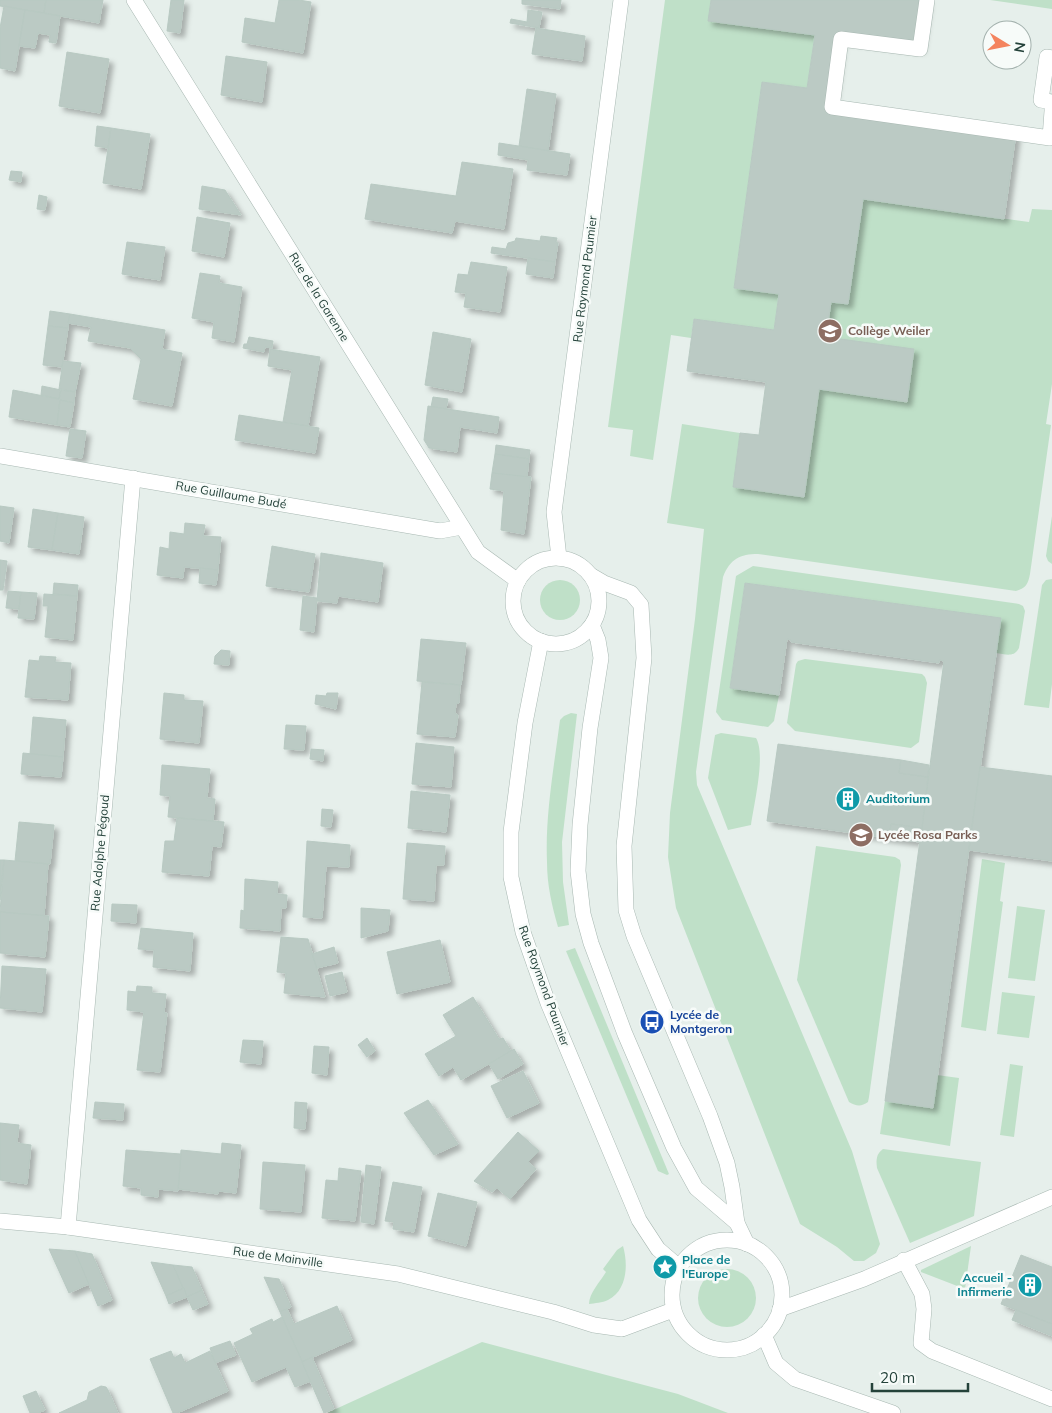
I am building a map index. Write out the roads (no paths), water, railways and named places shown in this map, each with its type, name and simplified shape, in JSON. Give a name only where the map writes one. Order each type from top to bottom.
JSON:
[{"type":"street","name":"Rue de la Garenne","points":[[134,0],[478,552],[518,581]]},
{"type":"street","name":"Rue Raymond Paumier","points":[[559,558],[554,512],[621,0]]},
{"type":"street","points":[[927,0],[920,49],[841,39],[832,107],[1050,138],[1052,112]]},
{"type":"street","points":[[1052,58],[1047,57],[1041,100],[1052,102]]},
{"type":"street","name":"Rue Guillaume Budé","points":[[0,456],[440,531],[462,527]]},
{"type":"street","name":"Rue Adolphe Pégoud","points":[[68,1227],[133,478]]},
{"type":"street","points":[[592,576],[599,596],[597,614],[592,625],[582,636],[563,644],[541,641],[532,637],[520,624],[515,613],[513,594],[518,581],[526,570],[535,563],[547,558],[567,559],[580,564],[592,576],[604,583],[631,593],[641,605],[644,658],[624,846],[626,910],[634,936],[710,1116],[727,1163],[737,1223],[748,1244]]},
{"type":"street","points":[[592,625],[598,640],[601,658],[590,728],[580,825],[578,871],[584,914],[591,943],[625,1034],[674,1148],[696,1188],[737,1223]]},
{"type":"street","name":"Rue Raymond Paumier","points":[[541,641],[524,723],[511,832],[511,877],[523,932],[548,1003],[639,1220],[658,1249],[679,1267]]},
{"type":"street","points":[[780,1309],[864,1279],[1052,1197]]},
{"type":"street","name":"Rue de Mainville","points":[[0,1221],[68,1227],[398,1274],[553,1312],[594,1325],[622,1329],[673,1310]]},
{"type":"street","points":[[732,1240],[748,1244],[761,1252],[772,1264],[779,1278],[782,1293],[780,1309],[774,1324],[764,1336],[753,1344],[740,1349],[726,1351],[712,1349],[699,1343],[687,1334],[678,1323],[673,1310],[672,1288],[679,1267],[689,1255],[702,1246],[717,1241],[732,1240]]},
{"type":"street","points":[[904,1260],[922,1294],[924,1309],[921,1343],[932,1351],[1052,1399]]},
{"type":"street","points":[[764,1336],[776,1363],[795,1379],[893,1413]]},
{"type":"place","name":"Collège Weiler","points":[[830,331]]},
{"type":"place","name":"Auditorium","points":[[848,799]]},
{"type":"place","name":"Lycée Rosa Parks","points":[[861,835]]},
{"type":"place","name":"Lycée de Montgeron","points":[[652,1022]]},
{"type":"place","name":"Place de l'Europe","points":[[665,1267]]},
{"type":"place","name":"Accueil - Infirmerie","points":[[1030,1285]]}]
